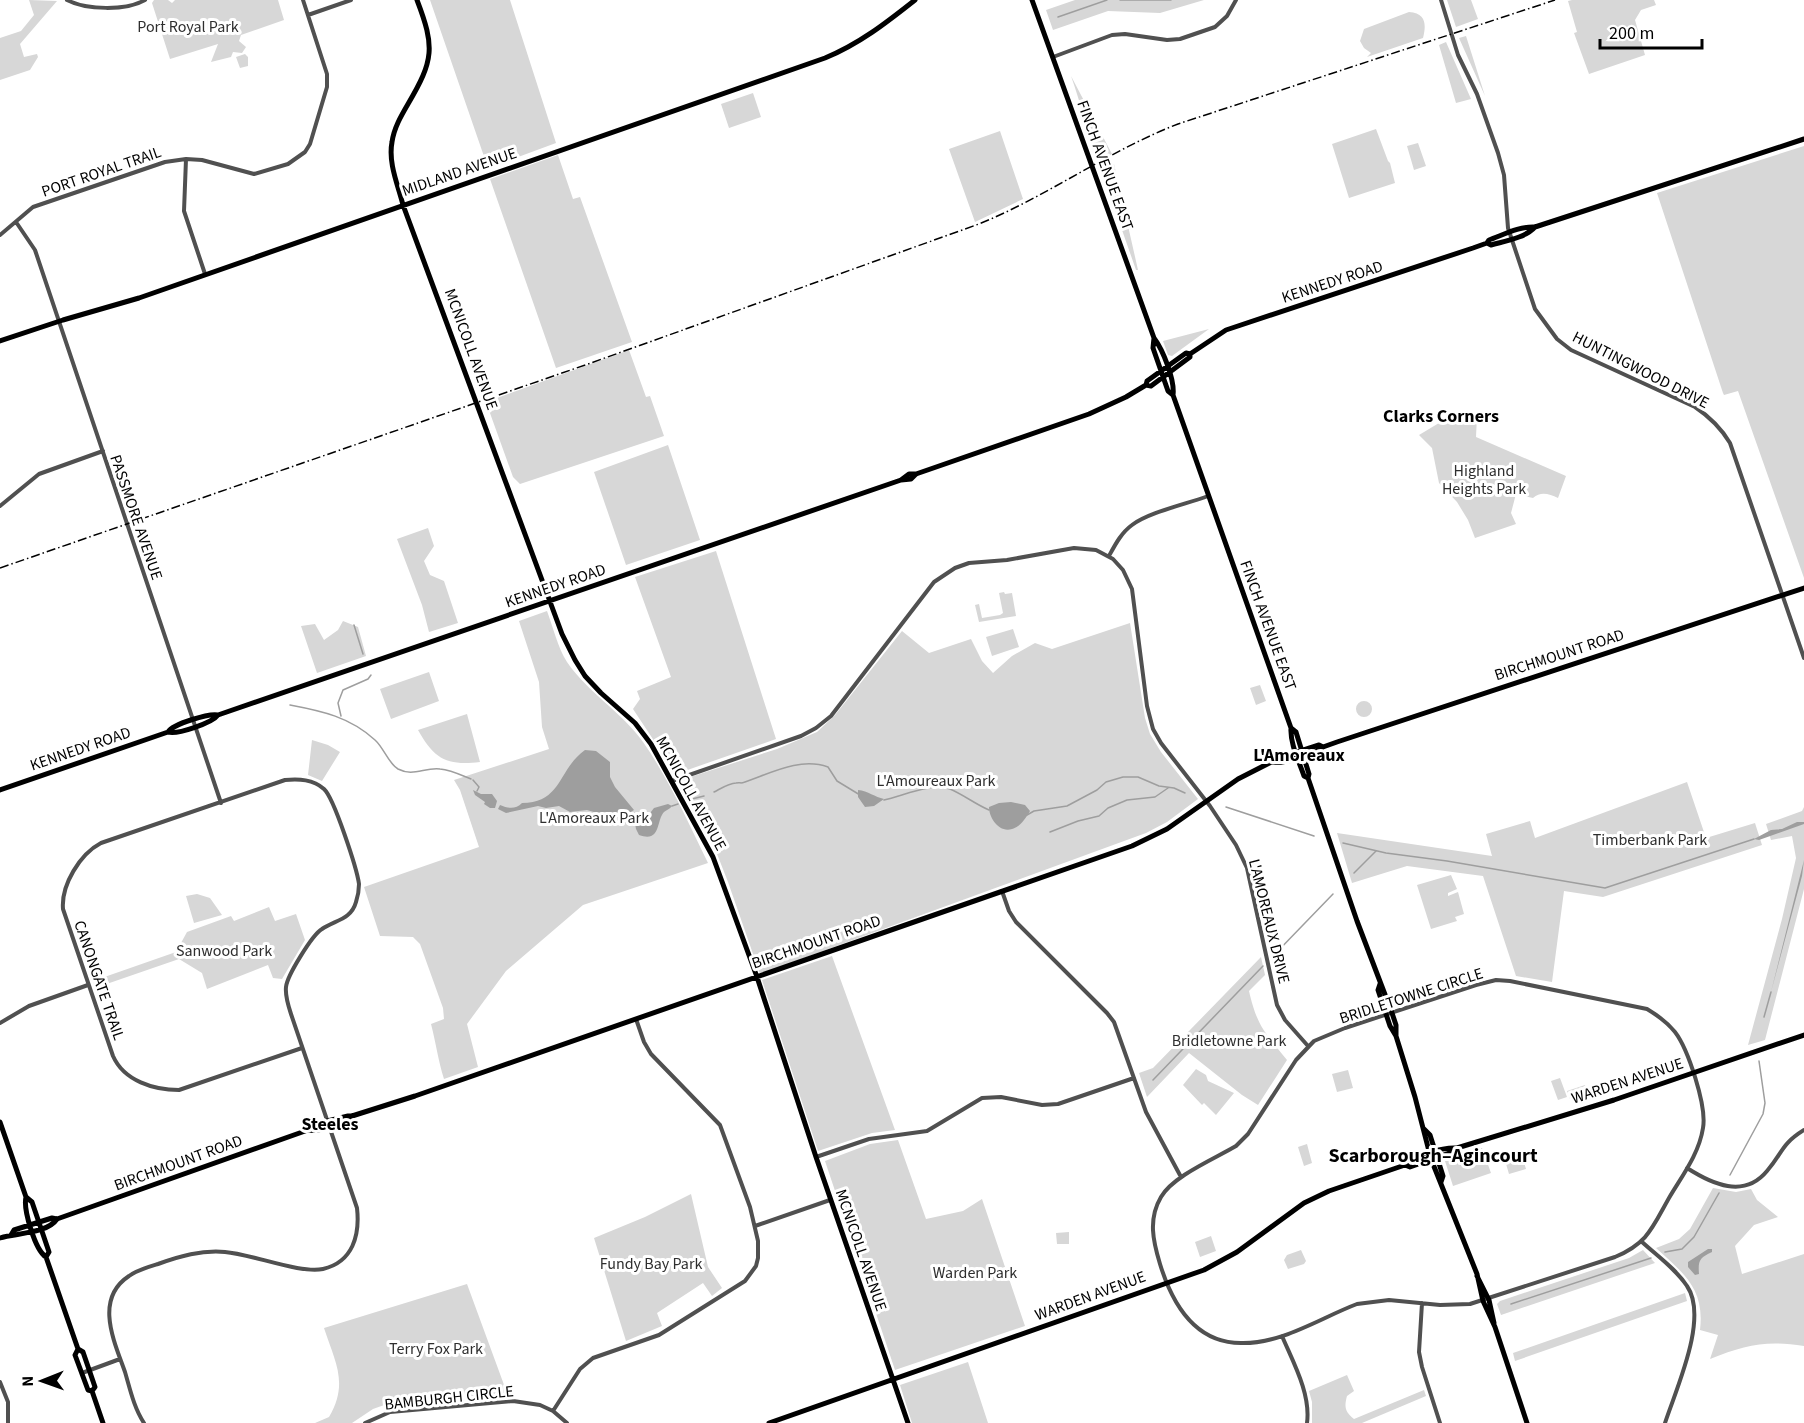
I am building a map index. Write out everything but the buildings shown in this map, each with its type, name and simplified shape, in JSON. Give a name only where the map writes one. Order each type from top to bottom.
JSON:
[{"type":"main road","name":"MCNICOLL AVENUE","points":[[417,0],[429,32],[430,54],[426,69],[397,124],[391,142],[393,167],[404,205],[562,634],[585,676],[644,734],[679,793],[716,864],[757,976],[816,1157],[908,1423]]},
{"type":"main road","name":"MIDLAND AVENUE","points":[[0,341],[58,321],[139,298],[830,56],[875,31],[915,0]]},
{"type":"main road","name":"FINCH AVENUE EAST","points":[[1032,0],[1154,338],[1159,346],[1165,371],[1174,387],[1173,395],[1291,728],[1290,736],[1300,754],[1304,776],[1308,778],[1380,984],[1378,990],[1389,1014],[1424,1129],[1424,1136],[1433,1155],[1437,1178],[1441,1182],[1477,1274],[1527,1423]]},
{"type":"main road","name":"KENNEDY ROAD","points":[[0,790],[168,732],[171,728],[195,723],[213,714],[218,715],[901,480],[907,480],[916,474],[1089,414],[1126,397],[1146,385],[1147,381],[1165,371],[1186,353],[1190,354],[1233,328],[1487,243],[1491,245],[1510,236],[1531,232],[1535,227],[1804,140]]},
{"type":"main road","name":"BIRCHMOUNT ROAD","points":[[0,1238],[16,1236],[52,1218],[57,1219],[308,1130],[311,1125],[349,1120],[352,1116],[1132,846],[1167,830],[1238,779],[1274,762],[1280,763],[1300,754],[1320,751],[1323,747],[1804,588]]},
{"type":"main road","name":"WARDEN AVENUE","points":[[769,1423],[1204,1270],[1237,1252],[1304,1203],[1329,1191],[1405,1165],[1410,1167],[1433,1155],[1452,1152],[1457,1148],[1804,1035]]},
{"type":"main road","points":[[0,1122],[26,1197],[32,1202],[40,1225],[49,1252],[46,1257]]},
{"type":"main road","points":[[26,1197],[24,1205],[31,1228],[41,1253],[46,1257],[78,1349],[83,1352],[95,1387],[92,1391]]},
{"type":"main road","points":[[78,1349],[75,1355],[88,1390],[92,1391],[103,1423]]},
{"type":"street","points":[[67,0],[80,5],[122,8],[145,0]]},
{"type":"street","name":"PORT ROYAL TRAIL","points":[[0,236],[33,207],[155,164],[186,159],[202,160],[247,174],[258,174],[294,161],[305,152],[310,144],[328,80],[303,0]]},
{"type":"street","points":[[308,15],[351,0]]},
{"type":"street","points":[[1053,57],[1112,35],[1125,34],[1167,40],[1180,39],[1209,30],[1220,23],[1230,12],[1236,0]]},
{"type":"street","name":"HUNTINGWOOD DRIVE","points":[[1441,0],[1458,55],[1477,94],[1501,164],[1510,236],[1535,309],[1557,339],[1571,350],[1695,407],[1708,416],[1724,433],[1730,443],[1804,658]]},
{"type":"street","points":[[186,159],[184,211],[205,274]]},
{"type":"street","name":"PASSMORE AVENUE","points":[[16,222],[34,246],[221,803]]},
{"type":"street","points":[[0,506],[39,474],[103,451]]},
{"type":"street","points":[[672,781],[792,740],[816,728],[831,716],[934,582],[955,568],[969,563],[1007,560],[1081,548],[1096,550],[1109,556],[1122,534],[1133,524],[1208,496]]},
{"type":"street","name":"L'AMOREAUX DRIVE","points":[[1109,556],[1123,570],[1132,589],[1147,706],[1153,729],[1161,743],[1206,801],[1236,845],[1248,868],[1277,1005],[1285,1020],[1308,1046]]},
{"type":"street","name":"CANONGATE TRAIL","points":[[144,1423],[137,1410],[110,1327],[109,1310],[116,1288],[125,1279],[135,1272],[202,1252],[238,1254],[312,1270],[331,1267],[345,1257],[357,1237],[357,1208],[288,1006],[286,985],[316,933],[348,915],[354,907],[358,895],[358,879],[332,801],[324,789],[318,785],[298,779],[285,780],[101,843],[90,850],[66,886],[62,903],[117,1065],[132,1078],[166,1090],[179,1090],[302,1048]]},
{"type":"street","points":[[1002,891],[1008,910],[1016,922],[1114,1022],[1146,1112],[1181,1178]]},
{"type":"street","name":"BRIDLETOWNE CIRCLE","points":[[1496,980],[1631,1005],[1647,1009],[1663,1018],[1682,1044],[1701,1101],[1703,1126],[1698,1146],[1656,1222],[1635,1247],[1615,1257],[1486,1300],[1458,1305],[1396,1300],[1369,1301],[1262,1342],[1240,1344],[1213,1337],[1197,1329],[1176,1304],[1155,1247],[1152,1229],[1154,1212],[1163,1194],[1181,1178],[1236,1146],[1248,1134],[1296,1060],[1308,1046],[1323,1036],[1389,1014],[1496,980]]},
{"type":"street","points":[[0,1023],[29,1006],[88,985]]},
{"type":"street","points":[[553,1411],[580,1369],[592,1359],[652,1339],[745,1281],[756,1266],[758,1258],[758,1242],[750,1207],[720,1125],[655,1059],[644,1042],[636,1019]]},
{"type":"street","points":[[816,1157],[869,1139],[927,1131],[982,1098],[1001,1097],[1042,1105],[1058,1104],[1134,1078]]},
{"type":"street","points":[[1687,1168],[1716,1184],[1730,1187],[1741,1186],[1765,1174],[1788,1141],[1804,1130]]},
{"type":"street","points":[[755,1226],[831,1200]]},
{"type":"street","points":[[1641,1241],[1683,1281],[1695,1306],[1696,1319],[1692,1337],[1665,1423]]},
{"type":"street","points":[[1422,1303],[1419,1352],[1440,1423]]},
{"type":"street","points":[[1282,1336],[1305,1395],[1307,1423]]},
{"type":"street","points":[[82,1372],[120,1359]]},
{"type":"street","points":[[0,1382],[8,1402],[8,1423]]},
{"type":"street","name":"BAMBURGH CIRCLE","points":[[365,1423],[390,1412],[513,1401],[534,1403],[553,1411],[567,1423]]},
{"type":"green space","points":[[29,0],[57,1],[20,44],[24,57],[37,54],[38,57],[30,70],[0,80],[0,38],[21,31],[34,15]]},
{"type":"green space","name":"Port Royal Park","points":[[154,0],[168,0],[172,3],[175,0],[278,0],[284,20],[241,35],[239,41],[246,47],[242,53],[233,52],[231,57],[211,62],[218,44],[170,59],[152,3]]},
{"type":"green space","points":[[430,0],[510,0],[556,143],[488,168]]},
{"type":"green space","points":[[1075,0],[1204,0],[1160,13],[1108,11],[1053,30],[1046,10]]},
{"type":"green space","points":[[1447,0],[1471,0],[1478,19],[1456,27]]},
{"type":"green space","points":[[1654,0],[1656,5],[1641,10],[1635,20],[1645,55],[1589,74],[1574,33],[1577,32],[1568,1]]},
{"type":"green space","points":[[1409,12],[1419,15],[1424,21],[1423,38],[1367,57],[1371,53],[1360,41],[1364,29]]},
{"type":"green space","points":[[1466,36],[1485,96],[1459,38]]},
{"type":"green space","points":[[1446,42],[1471,99],[1456,103],[1439,45]]},
{"type":"green space","points":[[245,54],[248,57],[248,66],[240,68],[236,57]]},
{"type":"green space","points":[[1071,76],[1112,154],[1097,161],[1078,97]]},
{"type":"green space","points":[[753,93],[761,117],[729,128],[721,104]]},
{"type":"green space","points":[[1376,129],[1390,163],[1395,183],[1349,198],[1332,144]]},
{"type":"green space","points":[[1000,131],[1023,199],[975,222],[949,149]]},
{"type":"green space","points":[[1418,143],[1426,166],[1414,170],[1407,146]]},
{"type":"green space","points":[[1804,146],[1804,578],[1738,391],[1724,395],[1723,393],[1657,193]]},
{"type":"green space","points":[[558,155],[573,199],[580,197],[632,342],[556,368],[490,179]]},
{"type":"green space","points":[[1114,164],[1138,270],[1136,270],[1101,170]]},
{"type":"green space","points":[[1209,329],[1172,356],[1168,355],[1163,341]]},
{"type":"green space","points":[[629,350],[646,397],[650,396],[664,436],[520,484],[513,477],[486,402]]},
{"type":"green space","name":"Highland Heights Park","points":[[1477,416],[1476,437],[1566,476],[1558,498],[1545,494],[1539,494],[1533,498],[1516,494],[1511,513],[1516,524],[1475,538],[1457,502],[1439,483],[1432,448],[1419,435],[1444,420]]},
{"type":"green space","points":[[668,445],[700,540],[626,565],[594,472]]},
{"type":"green space","points":[[428,528],[434,546],[424,561],[430,575],[444,581],[458,623],[429,632],[422,605],[397,539]]},
{"type":"green space","points":[[716,551],[776,739],[676,774],[633,709],[640,699],[637,691],[671,677],[635,577]]},
{"type":"green space","points":[[1004,592],[1005,594],[1012,593],[1016,616],[979,622],[975,605],[979,604],[982,618],[1000,615],[1003,613],[999,593]]},
{"type":"green space","name":"L'Amoreaux Park","points":[[547,611],[558,644],[567,662],[643,742],[678,801],[708,863],[583,905],[506,971],[467,1024],[478,1067],[444,1079],[431,1024],[444,1019],[443,1008],[420,944],[413,937],[380,936],[364,887],[479,847],[460,790],[454,780],[549,749],[542,727],[539,682],[519,621]]},
{"type":"green space","points":[[343,621],[358,627],[366,656],[317,673],[301,626],[315,624],[324,640],[338,630]]},
{"type":"green space","name":"L'Amoureaux Park","points":[[1130,623],[1145,718],[1150,734],[1161,752],[1198,799],[1167,822],[1146,833],[760,974],[712,841],[678,781],[777,749],[817,732],[835,715],[902,631],[929,653],[971,639],[982,661],[993,673],[1012,656],[1035,643],[1052,649]]},
{"type":"green space","points":[[1013,629],[1019,647],[992,656],[986,637]]},
{"type":"green space","points":[[429,672],[439,701],[391,719],[380,689]]},
{"type":"green space","points":[[1260,685],[1266,701],[1256,705],[1250,688]]},
{"type":"green space","points":[[1361,701],[1367,701],[1372,709],[1370,715],[1361,717],[1356,712],[1356,706]]},
{"type":"green space","points":[[467,714],[480,762],[459,763],[443,758],[430,748],[418,730]]},
{"type":"green space","points":[[312,740],[340,752],[322,781],[308,775]]},
{"type":"green space","name":"Timberbank Park","points":[[1687,782],[1706,838],[1755,823],[1762,845],[1603,897],[1564,891],[1552,982],[1516,976],[1483,876],[1407,866],[1352,883],[1337,833],[1492,856],[1486,834],[1530,821],[1535,838]]},
{"type":"green space","points":[[1804,807],[1804,889],[1765,1040],[1748,1045],[1796,858],[1792,836],[1771,840],[1766,824],[1802,811]]},
{"type":"green space","points":[[1451,875],[1457,889],[1448,893],[1448,896],[1458,892],[1464,914],[1455,917],[1457,921],[1431,929],[1417,885]]},
{"type":"green space","points":[[197,894],[210,898],[222,915],[194,923],[186,896]]},
{"type":"green space","name":"Sanwood Park","points":[[269,907],[275,921],[296,914],[305,940],[282,979],[273,978],[268,965],[207,989],[202,973],[179,959],[95,988],[93,981],[176,952],[187,932],[231,916],[234,921]]},
{"type":"green space","points":[[832,956],[895,1130],[872,1133],[818,1151],[762,980]]},
{"type":"green space","name":"Bridletowne Park","points":[[1261,957],[1265,975],[1249,991],[1255,1013],[1263,1028],[1287,1060],[1258,1105],[1189,1053],[1147,1097],[1139,1073],[1153,1068]]},
{"type":"green space","points":[[1196,1069],[1206,1075],[1208,1081],[1234,1093],[1216,1115],[1204,1103],[1202,1105],[1183,1085]]},
{"type":"green space","points":[[1348,1070],[1353,1088],[1337,1092],[1332,1074]]},
{"type":"green space","points":[[1560,1078],[1567,1097],[1558,1100],[1551,1081]]},
{"type":"green space","points":[[1585,1085],[1588,1093],[1570,1099],[1567,1091]]},
{"type":"green space","name":"Warden Park","points":[[898,1140],[926,1219],[963,1211],[982,1199],[1025,1326],[895,1370],[825,1161],[870,1144]]},
{"type":"green space","points":[[1307,1144],[1312,1163],[1304,1166],[1298,1147]]},
{"type":"green space","points":[[1482,1148],[1491,1173],[1453,1186],[1445,1161]]},
{"type":"green space","points":[[1521,1152],[1526,1169],[1509,1174],[1504,1157]]},
{"type":"green space","points":[[1713,1188],[1736,1192],[1751,1189],[1757,1200],[1778,1217],[1754,1225],[1735,1246],[1742,1274],[1804,1254],[1804,1346],[1756,1345],[1710,1359],[1718,1335],[1700,1330],[1701,1315],[1695,1292],[1683,1274],[1656,1248],[1679,1239],[1690,1229]]},
{"type":"green space","name":"Fundy Bay Park","points":[[691,1194],[708,1267],[722,1288],[712,1296],[703,1283],[657,1313],[662,1326],[626,1341],[594,1238],[645,1217]]},
{"type":"green space","points":[[1069,1232],[1069,1244],[1057,1244],[1056,1233]]},
{"type":"green space","points":[[1211,1236],[1216,1251],[1200,1257],[1195,1242]]},
{"type":"green space","points":[[1301,1250],[1306,1261],[1304,1264],[1288,1269],[1284,1260],[1287,1255]]},
{"type":"green space","points":[[1643,1250],[1655,1263],[1501,1315],[1497,1304],[1500,1301],[1629,1258]]},
{"type":"green space","name":"Terry Fox Park","points":[[467,1284],[507,1393],[387,1404],[373,1409],[352,1423],[315,1423],[329,1417],[338,1394],[336,1362],[324,1328]]},
{"type":"green space","points":[[1685,1293],[1687,1301],[1515,1361],[1513,1353]]},
{"type":"green space","points":[[968,1362],[988,1423],[912,1423],[900,1385]]},
{"type":"green space","points":[[1347,1375],[1354,1391],[1347,1396],[1346,1406],[1347,1412],[1354,1419],[1424,1390],[1426,1396],[1362,1423],[1312,1423],[1312,1402],[1309,1391]]},
{"type":"shaded area","points":[[585,750],[596,751],[610,762],[610,777],[615,787],[634,810],[621,818],[614,818],[587,810],[570,812],[559,806],[546,808],[538,806],[506,813],[498,809],[500,805],[515,807],[545,797],[558,784],[569,766]]},
{"type":"shaded area","points":[[473,790],[481,794],[492,794],[497,801],[495,808],[484,804],[485,802],[475,795]]},
{"type":"shaded area","points":[[858,790],[884,799],[874,806],[865,807],[858,797]]},
{"type":"shaded area","points":[[1011,802],[1025,805],[1030,811],[1018,826],[1007,830],[996,824],[989,807]]},
{"type":"shaded area","points":[[668,804],[672,806],[664,812],[654,834],[646,837],[639,835],[630,816],[635,812],[636,815],[647,817],[654,808]]},
{"type":"shaded area","points":[[1797,822],[1804,822],[1804,824],[1759,840],[1754,839],[1771,830],[1782,829]]},
{"type":"shaded area","points":[[1804,860],[1802,876],[1771,992]]},
{"type":"shaded area","points":[[1708,1249],[1712,1249],[1712,1252],[1700,1260],[1699,1274],[1695,1275],[1688,1267],[1688,1262]]},
{"type":"waterway","points":[[1058,17],[1107,0]]},
{"type":"waterway","points":[[1120,0],[1171,0]]},
{"type":"waterway","points":[[354,625],[363,654]]},
{"type":"waterway","points":[[341,716],[338,703],[343,690],[368,679],[371,675]]},
{"type":"waterway","points":[[290,705],[346,720],[375,740],[398,769],[409,772],[444,770],[471,779]]},
{"type":"waterway","points":[[714,792],[730,784],[743,783],[786,767],[817,764],[828,767],[837,781],[860,795]]},
{"type":"waterway","points":[[1027,815],[1034,811],[1067,806],[1097,790],[1106,782],[1123,777],[1138,777],[1185,793]]},
{"type":"waterway","points":[[473,780],[479,787],[477,791]]},
{"type":"waterway","points":[[884,800],[926,788],[942,787],[955,791],[989,810]]},
{"type":"waterway","points":[[1050,832],[1099,816],[1108,808],[1127,800],[1155,797],[1168,788]]},
{"type":"waterway","points":[[688,800],[704,796]]},
{"type":"waterway","points":[[672,806],[678,804]]},
{"type":"waterway","points":[[1226,807],[1314,836]]},
{"type":"waterway","points":[[1343,843],[1386,853],[1605,888],[1754,839]]},
{"type":"waterway","points":[[1354,873],[1376,851]]},
{"type":"waterway","points":[[1274,955],[1333,894]]},
{"type":"waterway","points":[[1153,1080],[1263,966]]},
{"type":"waterway","points":[[1764,1017],[1771,992]]},
{"type":"waterway","points":[[1730,1175],[1763,1114],[1765,1103],[1759,1061]]},
{"type":"waterway","points":[[1665,1252],[1682,1249],[1694,1237],[1719,1193]]},
{"type":"waterway","points":[[1511,1304],[1651,1258]]},
{"type":"railway","points":[[0,568],[588,364],[979,224],[1127,147],[1178,124],[1555,0]]},
{"type":"district","name":"Clarks Corners","points":[[1441,416]]},
{"type":"district","name":"L'Amoreaux","points":[[1299,755]]},
{"type":"district","name":"Steeles","points":[[330,1124]]},
{"type":"district","name":"Scarborough–Agincourt","points":[[1433,1155]]}]
